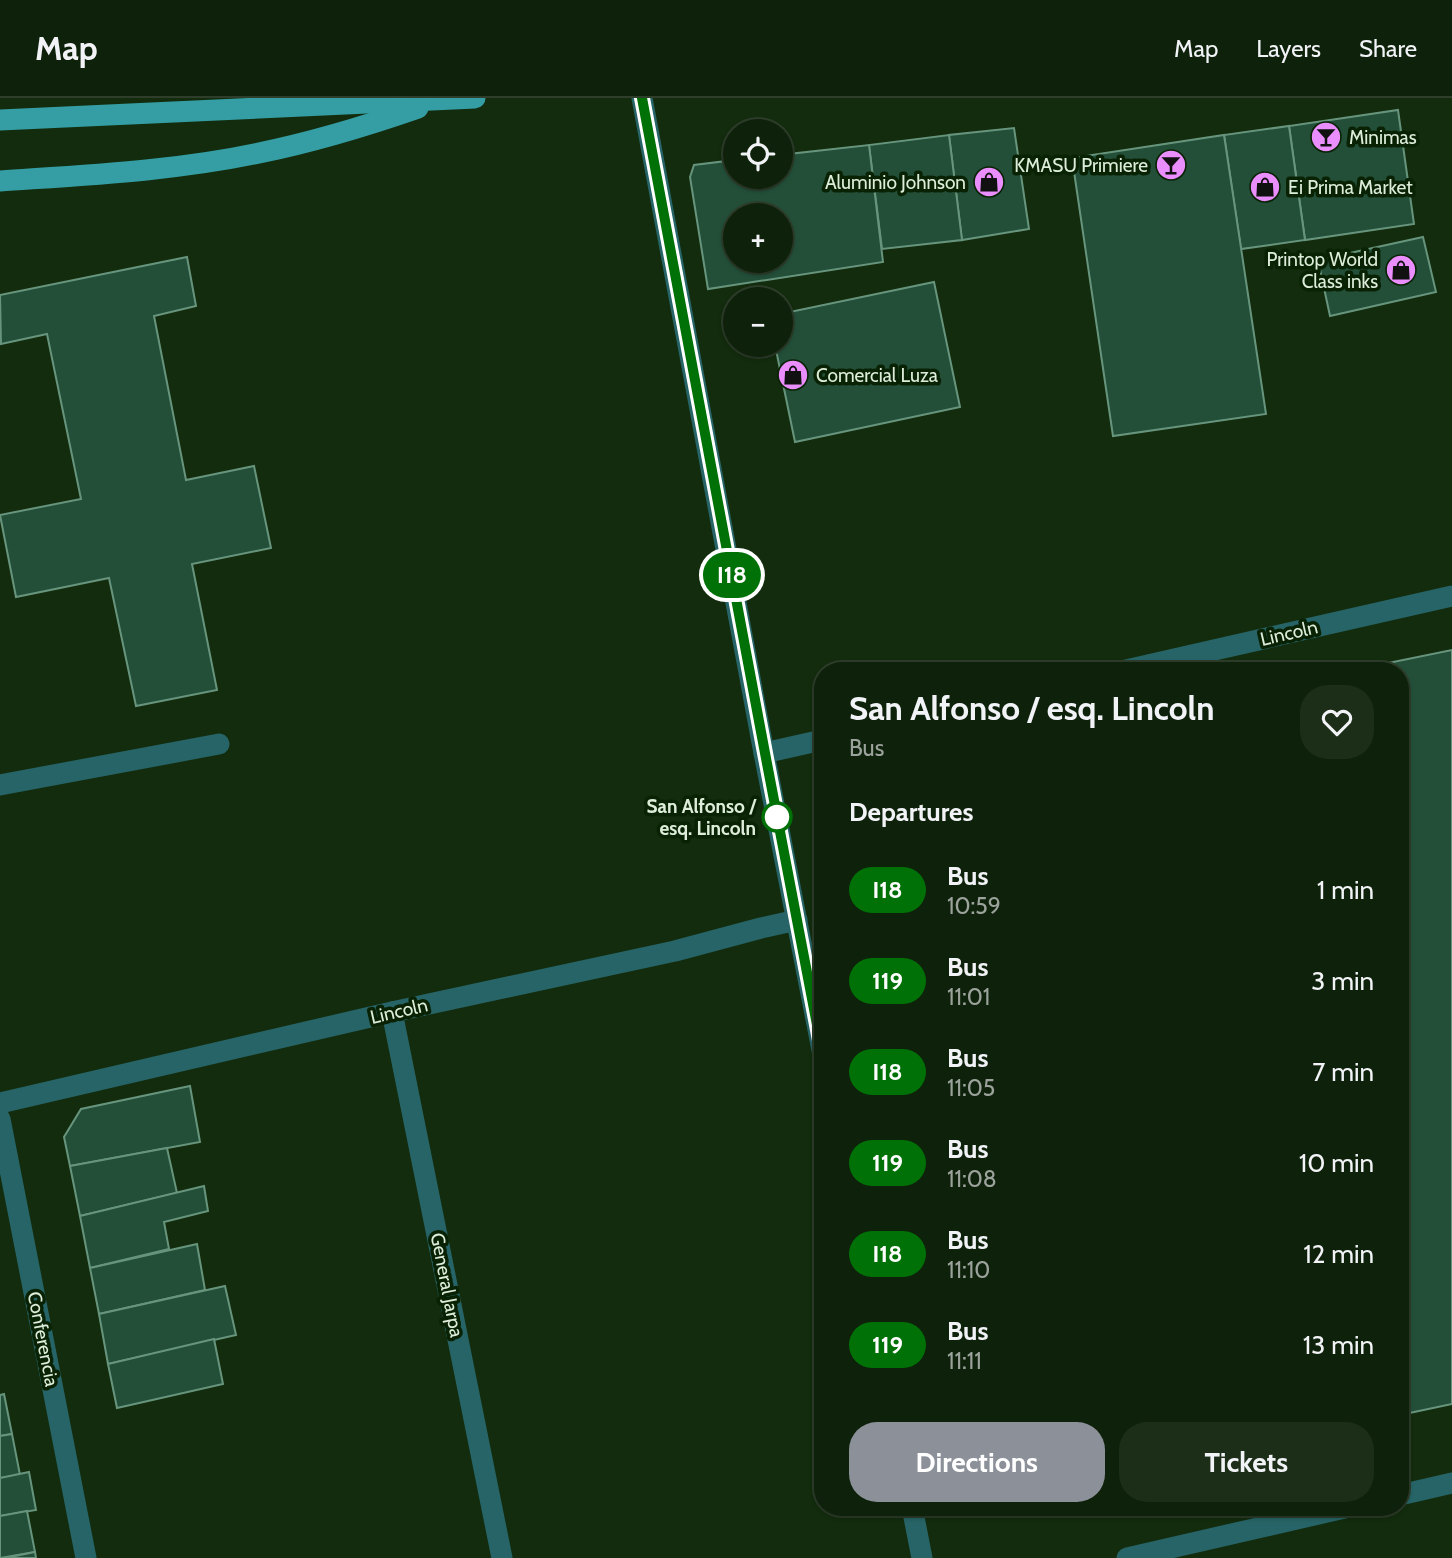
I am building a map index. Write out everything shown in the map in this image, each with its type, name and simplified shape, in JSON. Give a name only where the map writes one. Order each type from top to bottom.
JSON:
[{"type":"main road","points":[[0,120],[475,98]]},
{"type":"main road","points":[[0,181],[130,172],[259,153],[328,137],[440,100]]},
{"type":"street","points":[[642,98],[814,1009]]},
{"type":"street","name":"Lincoln","points":[[1161,662],[1452,596]]},
{"type":"street","points":[[765,753],[814,742]]},
{"type":"street","points":[[0,785],[219,744]]},
{"type":"street","name":"Lincoln","points":[[0,1102],[392,1012],[675,951],[797,920]]},
{"type":"street","name":"General Jarpa","points":[[392,1012],[502,1558]]},
{"type":"street","name":"Conferencia","points":[[0,1119],[86,1558]]},
{"type":"street","points":[[1409,1493],[1452,1483]]},
{"type":"street","points":[[914,1516],[922,1558]]},
{"type":"street","points":[[1127,1558],[1310,1516]]},
{"type":"building","points":[[1398,110],[1414,224],[1305,240],[1289,126]]},
{"type":"building","name":"Ei Prima Market","points":[[1289,126],[1305,240],[1241,249],[1224,135]]},
{"type":"building","name":"Aluminio Johnson","points":[[1014,128],[1029,229],[962,240],[949,135]]},
{"type":"building","points":[[949,135],[962,240],[882,249],[869,145]]},
{"type":"building","points":[[1224,135],[1266,414],[1113,436],[1072,158]]},
{"type":"building","points":[[869,145],[883,262],[708,289],[690,177],[694,165],[723,161],[723,189],[793,189],[793,154]]},
{"type":"building","points":[[1423,237],[1436,292],[1330,316],[1318,260]]},
{"type":"building","points":[[187,257],[196,306],[154,316],[186,480],[254,466],[271,548],[192,564],[217,690],[136,706],[109,578],[16,597],[0,515],[81,499],[47,334],[1,344],[0,295]]},
{"type":"building","points":[[934,282],[960,407],[795,442],[777,357],[793,357],[793,311]]},
{"type":"building","points":[[1452,650],[1452,1404],[1409,1413],[1409,662],[1393,662]]},
{"type":"building","points":[[190,1086],[200,1142],[70,1166],[64,1137],[81,1109]]},
{"type":"building","points":[[167,1148],[177,1193],[80,1216],[70,1166]]},
{"type":"building","points":[[204,1186],[208,1211],[164,1222],[169,1249],[90,1268],[80,1216]]},
{"type":"building","points":[[197,1244],[205,1290],[99,1314],[90,1268]]},
{"type":"building","points":[[225,1286],[236,1335],[108,1364],[99,1314]]},
{"type":"building","points":[[214,1339],[223,1384],[117,1408],[108,1364]]},
{"type":"building","points":[[4,1394],[12,1434],[0,1436],[0,1395]]},
{"type":"building","points":[[12,1434],[20,1475],[0,1478],[0,1436]]},
{"type":"building","points":[[29,1472],[36,1510],[0,1516],[0,1478]]},
{"type":"building","points":[[27,1511],[35,1552],[0,1558],[0,1516]]},
{"type":"building","points":[[35,1552],[36,1558],[5,1558]]},
{"type":"bus line","name":"I18","points":[[642,98],[814,1009]]},
{"type":"place","name":"Minimas","points":[[1326,137]]},
{"type":"place","name":"KMASU Primiere","points":[[1171,165]]},
{"type":"place","name":"Aluminio Johnson","points":[[989,182]]},
{"type":"place","name":"Ei Prima Market","points":[[1265,187]]},
{"type":"place","name":"Printop World Class inks","points":[[1401,270]]},
{"type":"place","name":"Comercial Luza","points":[[793,375]]},
{"type":"place","name":"San Alfonso / esq. Lincoln","points":[[777,817]]}]
